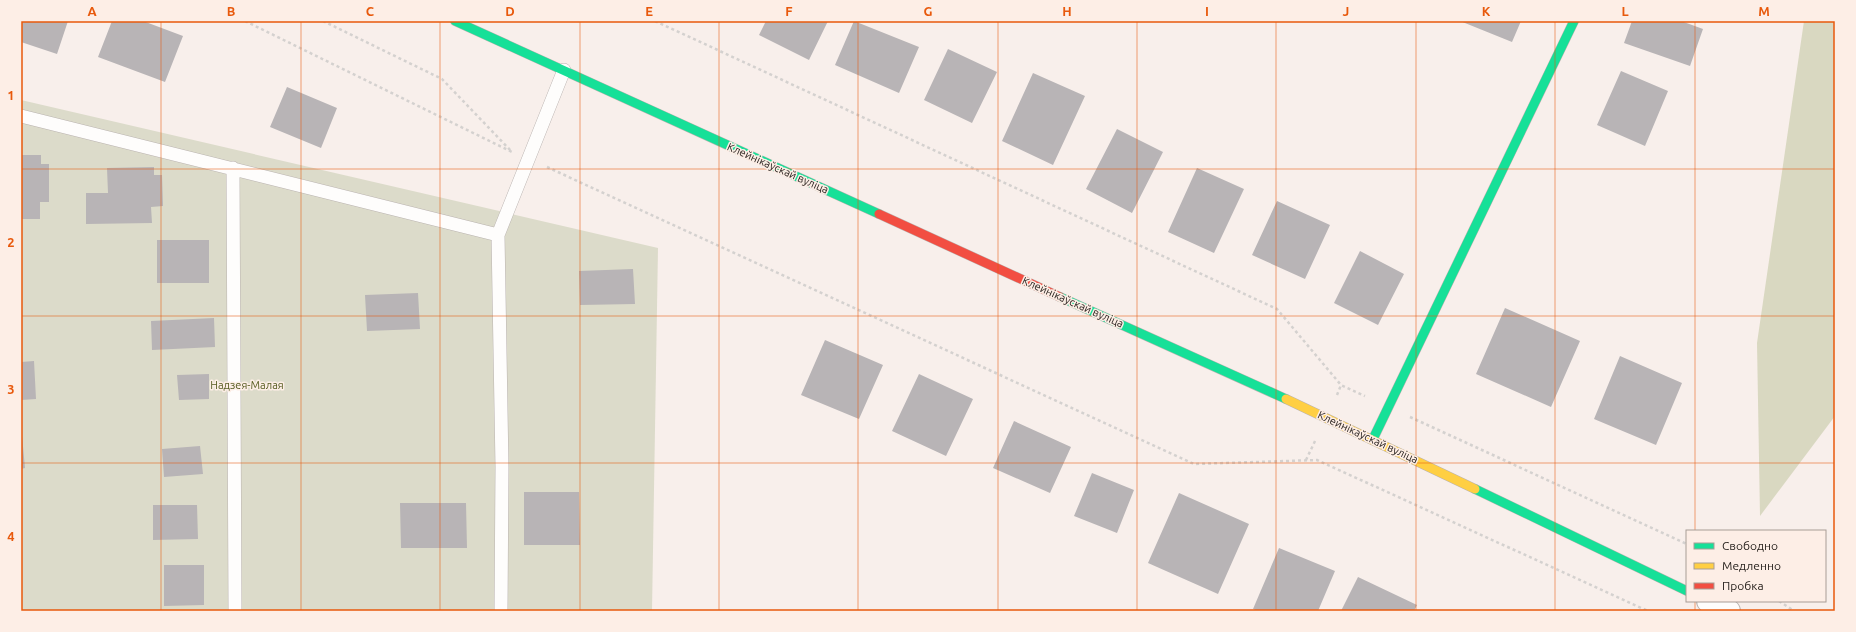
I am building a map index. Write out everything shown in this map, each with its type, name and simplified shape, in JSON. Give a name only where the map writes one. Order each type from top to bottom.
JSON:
[{"type":"street","name":"Клейнікаўскай вуліца","points":[[455,21],[1326,417],[1686,591]]},
{"type":"street","points":[[1373,439],[1574,21]]},
{"type":"street","points":[[1710,602],[1729,611]]},
{"type":"lane","points":[[501,611],[502,467],[498,235],[564,70]]},
{"type":"lane","points":[[21,116],[498,235]]},
{"type":"lane","points":[[233,168],[235,611]]},
{"type":"path","points":[[244,21],[512,152],[1194,464],[1317,460],[1648,611]]},
{"type":"path","points":[[323,21],[442,79],[512,152]]},
{"type":"path","points":[[655,21],[1277,309],[1341,385],[1686,544]]},
{"type":"path","points":[[1306,460],[1341,385]]},
{"type":"path","points":[[1780,602],[1794,611]]},
{"type":"green space","points":[[1804,21],[1835,21],[1835,416],[1760,516],[1757,343]]},
{"type":"green space","name":"Надзея-Малая","points":[[21,100],[658,248],[652,611],[21,611]]},
{"type":"building","points":[[21,21],[68,21],[57,54],[21,42]]},
{"type":"building","points":[[112,21],[143,21],[183,36],[165,82],[98,57]]},
{"type":"building","points":[[766,21],[828,21],[809,60],[759,35]]},
{"type":"building","points":[[854,21],[919,47],[899,93],[835,65]]},
{"type":"building","points":[[1460,21],[1521,21],[1512,42]]},
{"type":"building","points":[[1632,21],[1681,21],[1703,29],[1690,66],[1624,43]]},
{"type":"building","points":[[948,49],[997,72],[972,123],[924,100]]},
{"type":"building","points":[[1621,71],[1668,91],[1645,146],[1597,125]]},
{"type":"building","points":[[1033,73],[1085,96],[1053,165],[1002,141]]},
{"type":"building","points":[[287,87],[337,108],[321,148],[270,127]]},
{"type":"building","points":[[1117,129],[1163,152],[1132,213],[1086,189]]},
{"type":"building","points":[[21,155],[41,155],[41,164],[49,164],[49,202],[40,202],[40,219],[21,219]]},
{"type":"building","points":[[154,167],[154,175],[162,175],[163,206],[151,207],[152,223],[86,224],[86,193],[108,193],[107,168]]},
{"type":"building","points":[[1197,168],[1244,189],[1214,253],[1168,232]]},
{"type":"building","points":[[1277,201],[1330,225],[1305,279],[1252,255]]},
{"type":"building","points":[[157,240],[209,240],[209,283],[157,283]]},
{"type":"building","points":[[1360,251],[1404,274],[1378,325],[1334,303]]},
{"type":"building","points":[[633,269],[635,304],[580,305],[579,271]]},
{"type":"building","points":[[418,293],[420,329],[367,331],[365,295]]},
{"type":"building","points":[[1505,308],[1580,341],[1551,407],[1476,374]]},
{"type":"building","points":[[214,318],[215,347],[152,350],[151,321]]},
{"type":"building","points":[[825,340],[883,365],[859,419],[801,395]]},
{"type":"building","points":[[1620,356],[1682,383],[1656,445],[1594,419]]},
{"type":"building","points":[[34,361],[36,399],[21,400],[21,362]]},
{"type":"building","points":[[209,374],[209,399],[179,400],[177,375]]},
{"type":"building","points":[[919,374],[973,399],[946,456],[892,431]]},
{"type":"building","points":[[1014,421],[1071,447],[1050,493],[993,468]]},
{"type":"building","points":[[22,436],[25,468],[21,469],[21,437]]},
{"type":"building","points":[[200,446],[203,474],[164,477],[162,449]]},
{"type":"building","points":[[1092,473],[1134,490],[1117,533],[1074,516]]},
{"type":"building","points":[[524,492],[579,492],[580,545],[524,545]]},
{"type":"building","points":[[1179,493],[1249,524],[1218,594],[1148,563]]},
{"type":"building","points":[[400,503],[466,503],[467,548],[401,548]]},
{"type":"building","points":[[153,505],[197,505],[198,539],[153,540]]},
{"type":"building","points":[[1279,548],[1335,571],[1318,611],[1258,611],[1253,609]]},
{"type":"building","points":[[164,565],[204,565],[204,605],[164,606]]},
{"type":"building","points":[[1358,577],[1417,605],[1414,611],[1341,611]]},
{"type":"traffic: fast","points":[[455,21],[879,214]]},
{"type":"traffic: fast","points":[[1373,439],[1574,21]]},
{"type":"traffic: fast","points":[[1060,297],[1286,399]]},
{"type":"traffic: fast","points":[[1475,489],[1686,591]]},
{"type":"traffic: slow","points":[[1286,399],[1475,489]]},
{"type":"traffic: jam","points":[[879,214],[1060,297]]}]
